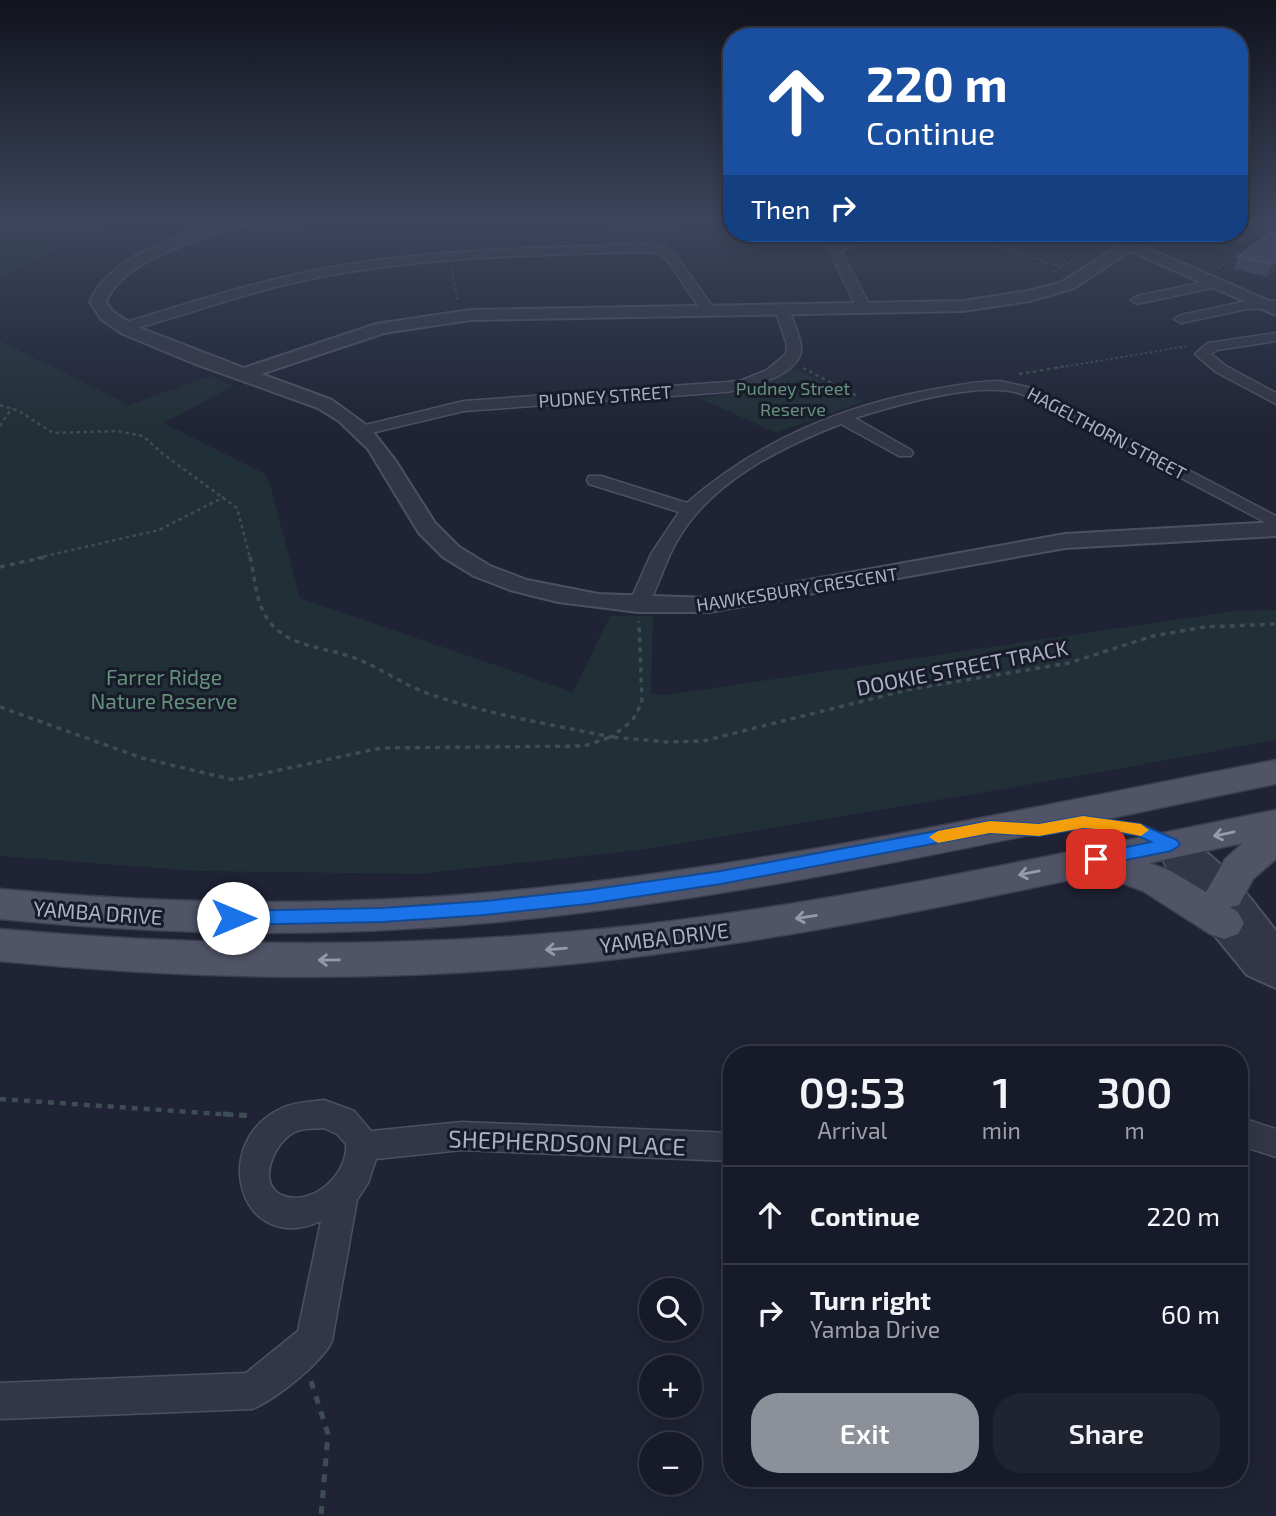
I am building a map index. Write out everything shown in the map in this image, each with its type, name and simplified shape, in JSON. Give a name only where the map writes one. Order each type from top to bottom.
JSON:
[{"type":"main road","name":"YAMBA DRIVE","points":[[0,904],[75,912],[284,918],[485,908],[698,882],[1276,772]]},
{"type":"main road","points":[[1171,845],[1168,835],[1169,814],[1174,805],[1192,788]]},
{"type":"main road","points":[[990,827],[1039,830],[1083,822],[1111,824],[1140,830],[1171,845]]},
{"type":"main road","name":"YAMBA DRIVE","points":[[0,945],[162,958],[276,961],[500,954],[613,943],[835,913],[1276,823]]},
{"type":"main road","points":[[1096,859],[1225,908],[1234,872],[1260,849],[1276,843]]},
{"type":"street","name":"HAWKESBURY CRESCENT","points":[[104,289],[98,302],[106,318],[122,328],[156,343],[323,403],[363,430],[384,455],[429,531],[458,556],[507,580],[559,596],[638,606],[675,607],[733,603],[1065,541],[1276,529]]},
{"type":"street","points":[[122,328],[254,289]]},
{"type":"street","points":[[693,289],[708,310]]},
{"type":"street","points":[[854,289],[863,306]]},
{"type":"street","points":[[245,374],[369,332],[461,316],[963,306],[1030,296],[1054,289]]},
{"type":"street","points":[[1137,300],[1175,289]]},
{"type":"street","points":[[1235,289],[1272,306]]},
{"type":"street","points":[[1240,289],[1272,306]]},
{"type":"street","points":[[1181,319],[1272,306]]},
{"type":"street","points":[[782,309],[793,345],[793,355],[789,361]]},
{"type":"street","points":[[1276,337],[1213,346],[1202,354],[1221,369],[1276,399]]},
{"type":"street","name":"PUDNEY STREET","points":[[363,430],[464,405],[727,388],[754,382],[789,361]]},
{"type":"street","name":"HAGELTHORN STREET","points":[[638,606],[665,548],[690,510],[746,466],[781,444],[843,418],[878,407],[930,393],[999,384],[1017,387],[1276,523]]},
{"type":"street","points":[[843,418],[905,453]]},
{"type":"street","points":[[595,480],[690,510]]},
{"type":"street","points":[[1171,845],[1194,859],[1212,876],[1225,908],[1259,965],[1276,974]]},
{"type":"street","points":[[1225,908],[1276,955]]},
{"type":"street","points":[[330,1114],[352,1126],[362,1146],[358,1171],[342,1194],[325,1206],[305,1213],[286,1213],[269,1207],[259,1198],[251,1171],[254,1156],[273,1130],[301,1116],[330,1114]]},
{"type":"street","points":[[1248,1134],[1276,1143]]},
{"type":"street","name":"SHEPHERDSON PLACE","points":[[362,1146],[462,1136],[723,1147]]},
{"type":"street","points":[[0,1401],[252,1391],[314,1341],[342,1194]]},
{"type":"path","points":[[456,289],[461,316]]},
{"type":"path","points":[[1017,374],[1194,345]]},
{"type":"path","points":[[789,361],[878,407]]},
{"type":"path","points":[[0,405],[12,408],[53,433],[117,431],[143,436],[163,454],[224,497],[159,530],[0,566]]},
{"type":"path","points":[[0,426],[12,408]]},
{"type":"path","name":"DOOKIE STREET TRACK","points":[[224,497],[237,508],[262,611],[271,624],[287,638],[355,658],[422,691],[450,700],[536,722],[611,737],[667,743],[703,741],[911,689],[1069,663],[1153,636],[1205,626],[1276,624]]},
{"type":"path","points":[[0,707],[142,758],[234,780],[381,748],[584,746],[611,737],[632,721],[642,703],[638,606]]},
{"type":"path","points":[[0,1099],[260,1116],[269,1119],[273,1130]]},
{"type":"path","points":[[302,1351],[328,1434],[321,1516]]},
{"type":"green space","name":"Farrer Ridge Nature Reserve","points":[[0,341],[129,405],[210,376],[234,386],[164,423],[265,474],[300,598],[573,692],[610,616],[653,616],[651,694],[665,695],[1234,611],[1276,610],[1276,740],[640,850],[419,874],[195,871],[0,856]]},
{"type":"green space","name":"Pudney Street Reserve","points":[[794,368],[862,402],[776,433],[699,398],[748,388]]},
{"type":"slow traffic","points":[[938,837],[990,827],[1039,830],[1083,822],[1141,830]]},
{"type":"route","points":[[233,918],[382,915],[588,897],[721,878],[990,827],[1039,830],[1083,822],[1111,824],[1140,830],[1171,845],[1096,859]]}]
